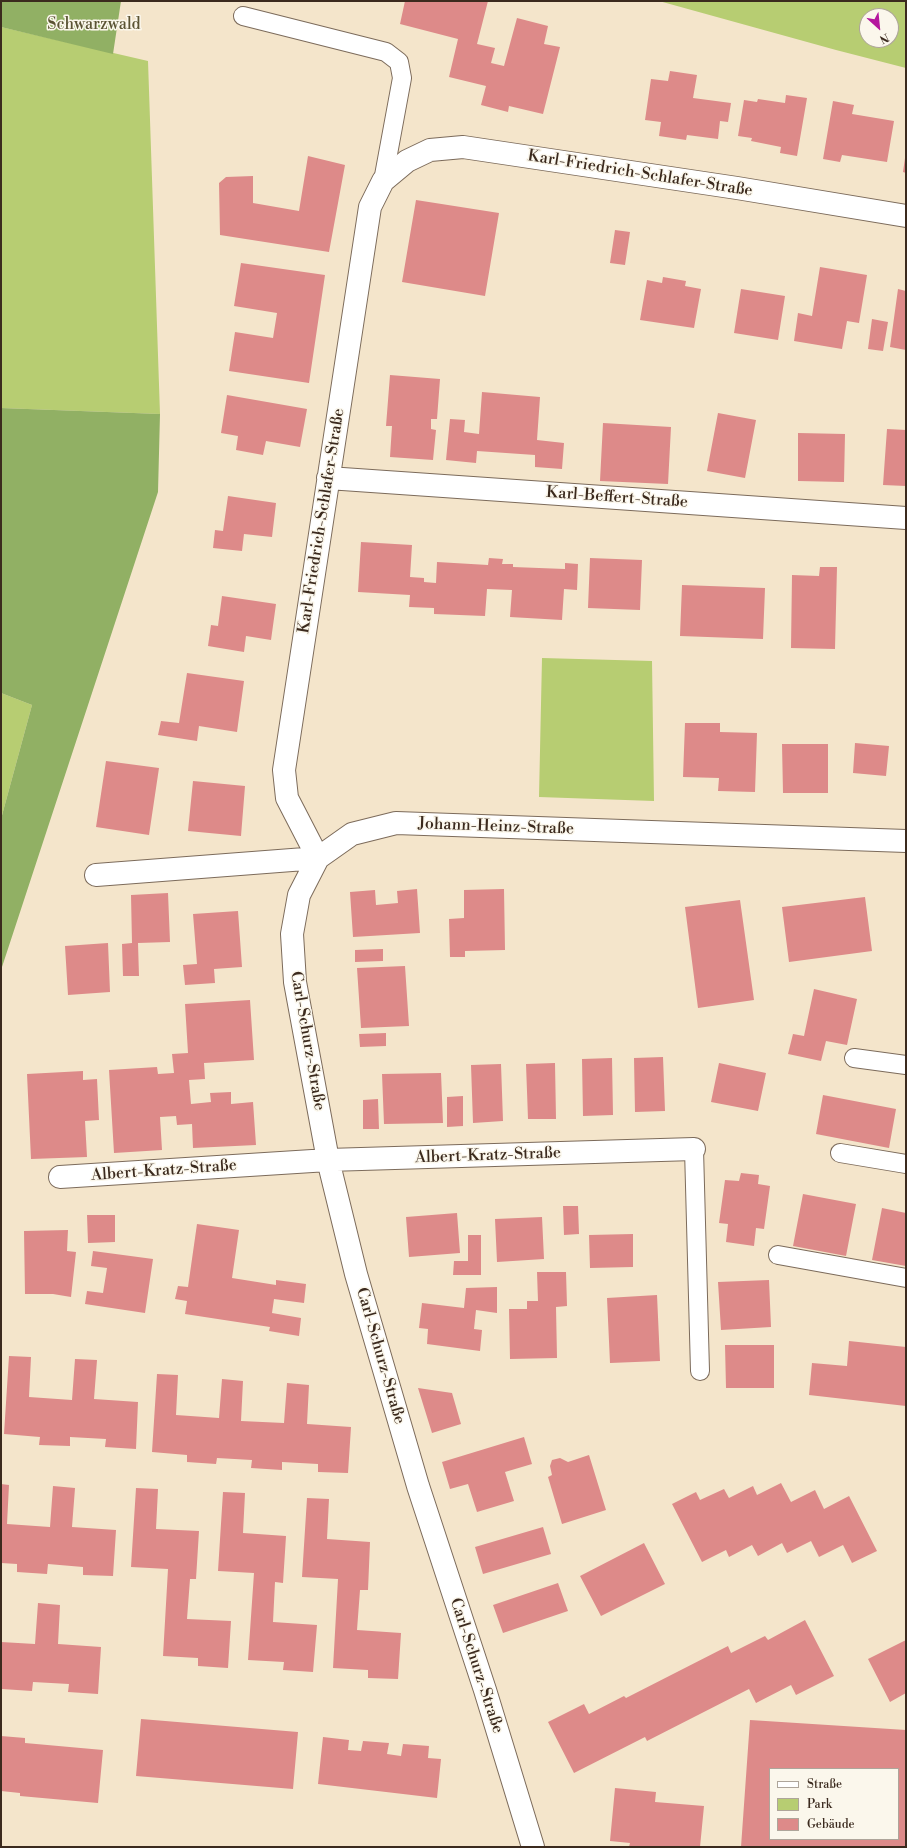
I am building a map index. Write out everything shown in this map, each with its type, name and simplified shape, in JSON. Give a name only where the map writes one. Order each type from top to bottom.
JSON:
[{"type":"street","name":"Karl-Friedrich-Schlafer-Straße","points":[[318,858],[287,798],[284,770],[370,207],[383,181],[406,161],[430,150],[463,147],[737,188],[906,216]]},
{"type":"street","name":"Karl-Beffert-Straße","points":[[328,478],[906,518]]},
{"type":"street","name":"Johann-Heinz-Straße","points":[[318,858],[352,834],[396,823],[906,842]]},
{"type":"street","points":[[96,875],[318,858]]},
{"type":"street","name":"Carl-Schurz-Straße","points":[[318,858],[299,895],[292,934],[295,982],[328,1160],[356,1274],[418,1486],[485,1690],[533,1847]]},
{"type":"street","name":"Albert-Kratz-Straße","points":[[60,1177],[328,1160],[694,1149]]},
{"type":"lane","name":"Karl-Friedrich-Schlafer-Straße","points":[[243,16],[386,52],[399,62],[402,78],[383,181]]},
{"type":"lane","points":[[854,1058],[906,1065]]},
{"type":"lane","name":"Albert-Kratz-Straße","points":[[694,1149],[700,1372]]},
{"type":"lane","points":[[840,1153],[906,1164]]},
{"type":"lane","points":[[778,1255],[906,1278]]},
{"type":"green space","name":"Schwarzwald","points":[[1,1],[121,1],[113,54],[1,27]]},
{"type":"green space","points":[[659,1],[906,1],[906,68],[836,50]]},
{"type":"green space","points":[[1,27],[148,61],[160,414],[1,408]]},
{"type":"green space","points":[[1,408],[160,414],[158,492],[1,970],[1,819],[32,705],[1,693]]},
{"type":"green space","points":[[542,658],[652,661],[654,801],[539,797]]},
{"type":"green space","points":[[1,693],[32,705],[1,819]]},
{"type":"building","points":[[405,1],[488,1],[477,44],[495,48],[491,63],[504,66],[517,18],[548,26],[544,44],[560,47],[543,114],[509,106],[508,112],[481,105],[486,86],[449,77],[458,39],[400,24]]},
{"type":"building","points":[[670,71],[697,75],[693,98],[731,103],[728,122],[720,121],[718,139],[687,135],[686,140],[659,136],[661,122],[645,120],[651,79],[668,81]]},
{"type":"building","points":[[786,95],[807,98],[797,156],[780,153],[781,147],[751,141],[752,138],[738,136],[744,100],[757,102],[758,99],[785,103]]},
{"type":"building","points":[[833,101],[854,105],[852,114],[894,121],[887,162],[842,155],[840,162],[823,159]]},
{"type":"building","points":[[308,156],[345,165],[329,252],[220,235],[219,183],[226,177],[253,176],[253,203],[299,211]]},
{"type":"building","points":[[906,158],[906,173],[903,172]]},
{"type":"building","points":[[416,200],[499,213],[485,296],[402,282]]},
{"type":"building","points":[[615,230],[630,232],[625,265],[610,263]]},
{"type":"building","points":[[241,263],[325,275],[309,383],[229,371],[235,332],[273,338],[277,313],[234,306]]},
{"type":"building","points":[[820,267],[867,275],[859,323],[847,321],[842,349],[794,341],[798,313],[812,316]]},
{"type":"building","points":[[663,277],[686,281],[685,286],[701,289],[694,328],[640,320],[647,280],[662,283]]},
{"type":"building","points":[[741,289],[785,296],[778,340],[734,333]]},
{"type":"building","points":[[898,289],[906,291],[906,350],[890,347]]},
{"type":"building","points":[[872,319],[888,322],[883,351],[868,349]]},
{"type":"building","points":[[390,375],[440,379],[437,419],[431,419],[431,429],[436,430],[433,460],[390,457],[392,426],[386,426]]},
{"type":"building","points":[[482,392],[540,397],[537,440],[564,443],[562,469],[535,467],[535,455],[477,451],[476,463],[446,460],[450,419],[465,420],[464,432],[479,434]]},
{"type":"building","points":[[227,395],[307,409],[300,447],[266,441],[263,455],[236,450],[238,436],[221,433]]},
{"type":"building","points":[[718,413],[756,420],[745,478],[707,471]]},
{"type":"building","points":[[603,423],[671,427],[668,484],[600,481]]},
{"type":"building","points":[[887,429],[906,430],[906,486],[883,485]]},
{"type":"building","points":[[798,433],[845,434],[844,482],[798,481]]},
{"type":"building","points":[[228,496],[276,503],[272,537],[244,534],[242,551],[213,548],[215,530],[223,531]]},
{"type":"building","points":[[361,542],[412,545],[410,577],[424,578],[424,582],[436,583],[437,562],[488,565],[489,558],[503,559],[502,564],[513,564],[513,567],[565,569],[565,563],[578,564],[577,590],[564,589],[562,620],[510,617],[512,590],[487,589],[485,616],[434,614],[434,608],[409,607],[410,595],[358,592]]},
{"type":"building","points":[[590,558],[642,560],[640,610],[588,608]]},
{"type":"building","points":[[820,567],[837,567],[835,649],[791,648],[792,575],[819,576]]},
{"type":"building","points":[[682,585],[765,588],[763,639],[680,636]]},
{"type":"building","points":[[222,596],[276,604],[271,640],[246,636],[244,652],[208,646],[211,625],[218,626]]},
{"type":"building","points":[[187,673],[244,681],[237,732],[199,726],[197,741],[158,735],[161,721],[179,723]]},
{"type":"building","points":[[685,723],[720,723],[720,732],[757,733],[755,792],[718,791],[719,778],[683,777]]},
{"type":"building","points":[[855,743],[889,746],[886,776],[853,773]]},
{"type":"building","points":[[782,744],[828,744],[828,793],[783,793]]},
{"type":"building","points":[[106,761],[159,768],[149,835],[96,827]]},
{"type":"building","points":[[193,781],[245,786],[241,836],[188,831]]},
{"type":"building","points":[[417,889],[420,933],[353,937],[350,892],[375,890],[376,905],[398,903],[397,891]]},
{"type":"building","points":[[504,889],[505,950],[465,951],[465,957],[450,957],[449,919],[464,918],[464,890]]},
{"type":"building","points":[[168,893],[170,942],[138,943],[139,976],[123,976],[122,944],[132,943],[131,895]]},
{"type":"building","points":[[865,897],[872,951],[789,962],[782,907]]},
{"type":"building","points":[[740,900],[754,1000],[698,1008],[685,907]]},
{"type":"building","points":[[238,911],[242,967],[214,969],[215,983],[185,985],[183,965],[197,964],[193,914]]},
{"type":"building","points":[[108,943],[110,992],[68,995],[65,946]]},
{"type":"building","points":[[383,949],[383,961],[355,962],[355,950]]},
{"type":"building","points":[[405,966],[409,1026],[361,1028],[357,968]]},
{"type":"building","points":[[814,989],[857,999],[847,1045],[826,1041],[821,1061],[788,1054],[793,1034],[804,1036]]},
{"type":"building","points":[[250,1000],[254,1060],[204,1063],[205,1079],[189,1080],[191,1104],[211,1102],[210,1093],[231,1092],[231,1104],[253,1102],[256,1145],[193,1148],[192,1124],[177,1125],[176,1116],[160,1117],[162,1150],[114,1153],[109,1070],[157,1067],[158,1074],[174,1073],[172,1054],[188,1053],[185,1004]]},
{"type":"building","points":[[386,1033],[386,1046],[360,1047],[359,1034]]},
{"type":"building","points":[[663,1057],[665,1111],[635,1112],[634,1058]]},
{"type":"building","points":[[612,1058],[613,1115],[583,1116],[582,1059]]},
{"type":"building","points":[[555,1063],[556,1119],[528,1119],[526,1064]]},
{"type":"building","points":[[719,1063],[766,1073],[758,1111],[711,1102]]},
{"type":"building","points":[[501,1064],[503,1121],[473,1123],[471,1065]]},
{"type":"building","points":[[83,1071],[83,1080],[97,1079],[99,1120],[85,1121],[87,1157],[31,1159],[27,1074]]},
{"type":"building","points":[[441,1073],[443,1123],[384,1124],[382,1074]]},
{"type":"building","points":[[823,1095],[896,1109],[889,1148],[816,1134]]},
{"type":"building","points":[[463,1096],[463,1126],[447,1127],[447,1097]]},
{"type":"building","points":[[378,1099],[379,1129],[363,1129],[363,1100]]},
{"type":"building","points":[[741,1173],[759,1175],[758,1184],[770,1186],[764,1229],[756,1228],[754,1246],[726,1242],[728,1224],[719,1223],[725,1180],[739,1181]]},
{"type":"building","points":[[803,1194],[856,1204],[846,1256],[793,1246]]},
{"type":"building","points":[[563,1206],[578,1206],[579,1234],[564,1235]]},
{"type":"building","points":[[882,1208],[906,1213],[906,1266],[872,1260]]},
{"type":"building","points":[[457,1213],[460,1253],[409,1257],[406,1217]]},
{"type":"building","points":[[87,1215],[115,1215],[115,1242],[88,1243]]},
{"type":"building","points":[[542,1217],[544,1259],[497,1262],[495,1219]]},
{"type":"building","points":[[197,1224],[239,1230],[232,1278],[276,1285],[276,1280],[306,1284],[304,1303],[274,1299],[272,1313],[301,1318],[299,1336],[269,1331],[270,1327],[185,1314],[187,1301],[175,1299],[178,1286],[188,1287]]},
{"type":"building","points":[[68,1230],[67,1251],[76,1252],[71,1297],[53,1294],[25,1294],[24,1231]]},
{"type":"building","points":[[633,1234],[633,1267],[590,1268],[589,1235]]},
{"type":"building","points":[[468,1235],[481,1235],[481,1275],[453,1275],[454,1261],[468,1261]]},
{"type":"building","points":[[93,1251],[153,1259],[145,1313],[85,1304],[87,1291],[103,1293],[107,1268],[91,1266]]},
{"type":"building","points":[[537,1272],[566,1272],[567,1306],[556,1307],[557,1358],[510,1359],[509,1309],[527,1309],[527,1301],[538,1301]]},
{"type":"building","points":[[769,1280],[771,1327],[721,1330],[718,1282]]},
{"type":"building","points":[[497,1287],[497,1313],[476,1310],[474,1329],[482,1330],[480,1351],[427,1344],[428,1329],[419,1328],[422,1303],[464,1308],[466,1288]]},
{"type":"building","points":[[657,1295],[660,1361],[610,1363],[607,1298]]},
{"type":"building","points":[[849,1341],[906,1347],[906,1406],[809,1395],[812,1363],[847,1366]]},
{"type":"building","points":[[725,1345],[774,1345],[774,1388],[726,1388]]},
{"type":"building","points":[[9,1356],[31,1357],[29,1397],[72,1400],[75,1359],[97,1360],[94,1399],[138,1402],[136,1449],[105,1447],[106,1439],[70,1437],[70,1446],[39,1445],[40,1437],[4,1434]]},
{"type":"building","points":[[157,1374],[178,1375],[176,1415],[219,1418],[222,1379],[243,1381],[241,1421],[284,1423],[287,1383],[309,1385],[307,1424],[351,1427],[348,1473],[318,1472],[318,1464],[282,1462],[282,1470],[251,1468],[252,1460],[217,1458],[216,1464],[187,1462],[187,1455],[152,1452]]},
{"type":"building","points":[[418,1388],[452,1393],[461,1424],[432,1433]]},
{"type":"building","points":[[524,1437],[532,1464],[505,1472],[514,1501],[477,1512],[468,1484],[450,1489],[442,1462]]},
{"type":"building","points":[[589,1455],[606,1510],[562,1524],[548,1477],[552,1475],[550,1466],[552,1460],[560,1458],[568,1462]]},
{"type":"building","points":[[781,1483],[791,1502],[815,1490],[824,1509],[849,1496],[877,1551],[852,1563],[843,1545],[819,1557],[811,1541],[787,1553],[782,1543],[758,1556],[752,1545],[729,1557],[726,1550],[702,1562],[672,1504],[696,1492],[700,1500],[724,1489],[729,1498],[753,1486],[757,1495]]},
{"type":"building","points":[[1,1484],[9,1485],[7,1524],[50,1527],[53,1486],[75,1488],[72,1527],[116,1530],[113,1576],[83,1575],[83,1567],[48,1564],[47,1574],[17,1572],[17,1564],[1,1563]]},
{"type":"building","points":[[136,1488],[158,1489],[156,1529],[199,1531],[196,1579],[190,1579],[187,1619],[231,1621],[228,1668],[198,1666],[198,1658],[163,1656],[168,1569],[131,1567]]},
{"type":"building","points":[[223,1492],[245,1493],[243,1533],[286,1536],[283,1583],[275,1582],[273,1622],[317,1625],[313,1672],[283,1670],[284,1662],[248,1660],[254,1573],[218,1571]]},
{"type":"building","points":[[307,1498],[329,1499],[327,1539],[370,1542],[368,1590],[360,1590],[357,1630],[401,1633],[398,1679],[368,1678],[368,1670],[333,1668],[338,1579],[302,1577]]},
{"type":"building","points":[[543,1527],[551,1554],[483,1574],[475,1547]]},
{"type":"building","points":[[644,1543],[665,1584],[601,1616],[580,1576]]},
{"type":"building","points":[[558,1583],[568,1611],[503,1633],[493,1605]]},
{"type":"building","points":[[38,1603],[60,1605],[58,1644],[101,1647],[98,1694],[68,1692],[69,1684],[33,1682],[32,1691],[2,1689],[1,1642],[35,1644]]},
{"type":"building","points":[[805,1620],[834,1676],[796,1695],[791,1685],[756,1703],[749,1689],[647,1741],[645,1737],[574,1773],[548,1722],[584,1704],[589,1714],[624,1696],[626,1698],[728,1646],[731,1653],[765,1636],[768,1640]]},
{"type":"building","points":[[906,1640],[906,1693],[890,1702],[868,1659]]},
{"type":"building","points":[[141,1719],[298,1732],[293,1789],[136,1776]]},
{"type":"building","points":[[750,1720],[906,1730],[906,1847],[741,1847]]},
{"type":"building","points":[[1,1736],[25,1738],[25,1743],[103,1750],[98,1803],[20,1796],[20,1793],[1,1791]]},
{"type":"building","points":[[323,1737],[349,1740],[348,1750],[361,1751],[363,1741],[389,1743],[387,1754],[401,1756],[403,1744],[429,1746],[428,1758],[441,1759],[437,1798],[318,1784]]},
{"type":"building","points":[[615,1788],[656,1792],[655,1802],[704,1806],[700,1847],[629,1847],[630,1843],[610,1841]]}]
